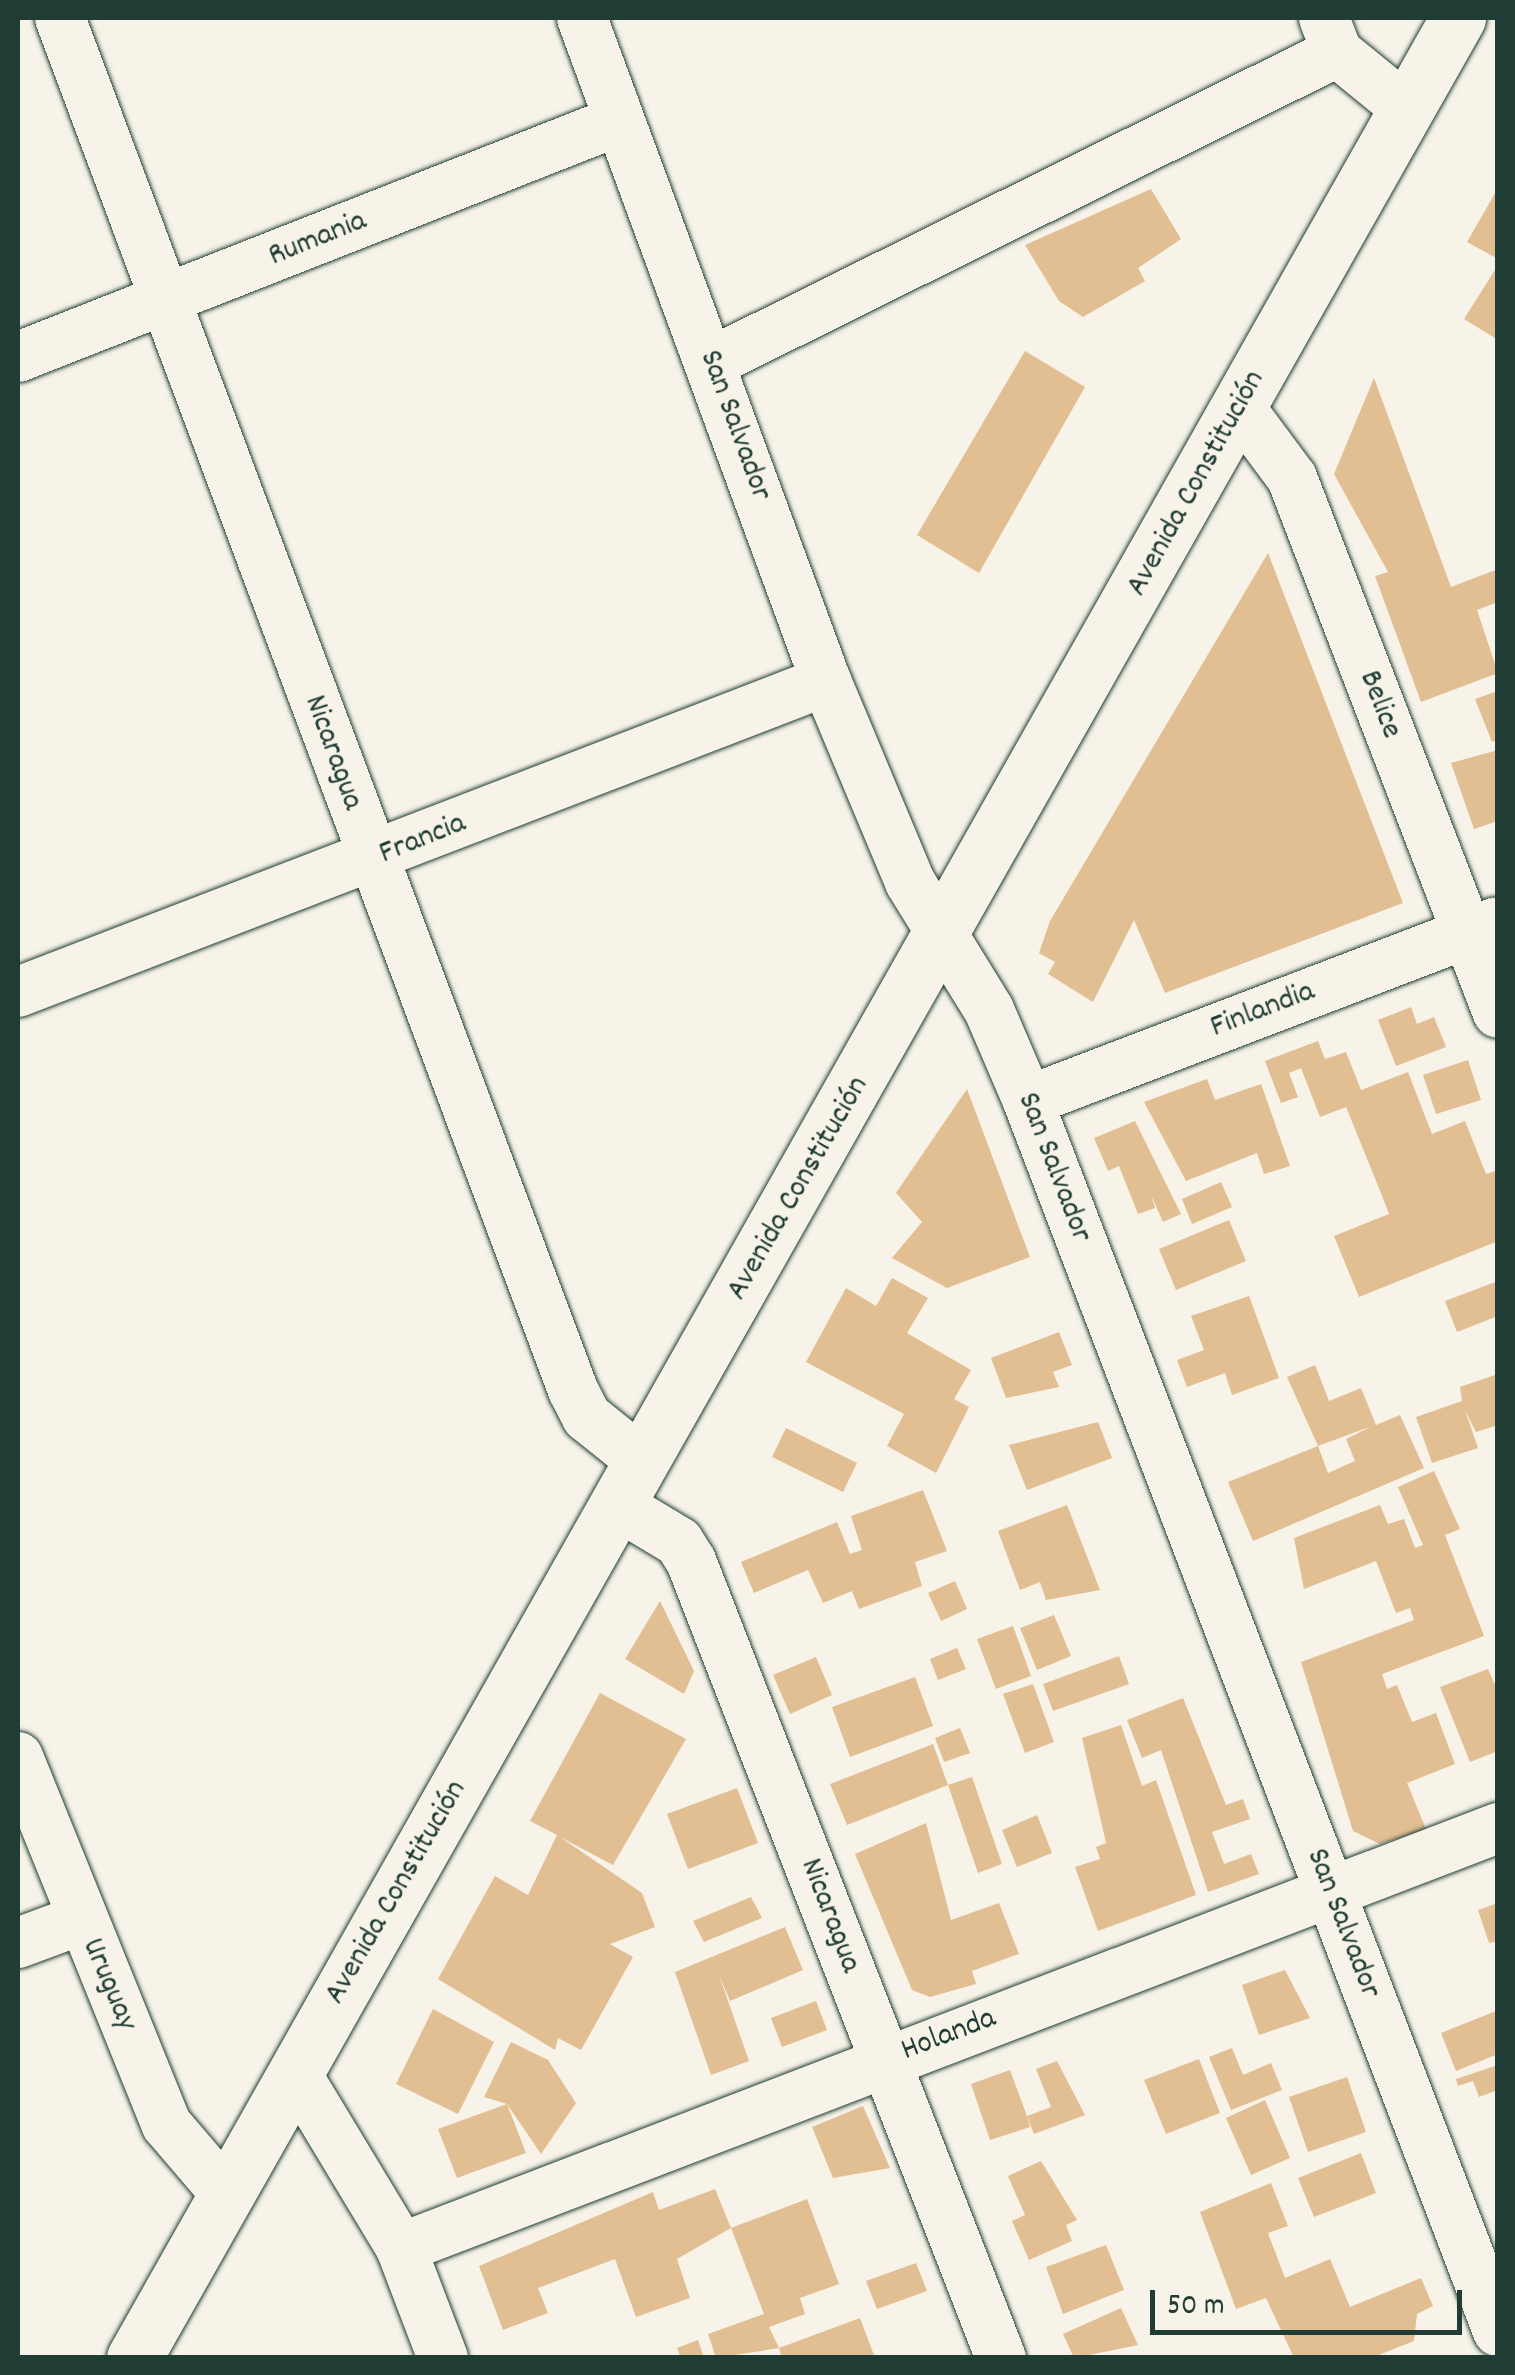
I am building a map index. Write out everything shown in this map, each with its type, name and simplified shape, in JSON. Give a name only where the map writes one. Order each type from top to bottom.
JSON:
[{"type":"main road","name":"Avenida Constitución","points":[[134,2358],[946,931],[1458,18]]},
{"type":"street","name":"Nicaragua","points":[[60,18],[168,300],[372,861],[573,1390],[631,1484],[691,1561],[1001,2358]]},
{"type":"street","name":"San Salvador","points":[[582,18],[712,362],[826,681],[910,882],[946,931],[1028,1101],[1498,2332]]},
{"type":"street","points":[[712,362],[1331,35],[1408,108]]},
{"type":"street","name":"Rumania","points":[[18,357],[618,121]]},
{"type":"street","name":"Belice","points":[[1240,408],[1292,478],[1482,928],[1498,1013]]},
{"type":"street","name":"Francia","points":[[18,992],[372,861],[826,681]]},
{"type":"street","name":"Finlandia","points":[[1028,1101],[1482,928]]},
{"type":"street","name":"Uruguay","points":[[18,1758],[80,1920],[167,2125],[226,2194]]},
{"type":"street","name":"Holanda","points":[[402,2248],[1498,1828]]},
{"type":"street","points":[[18,1942],[80,1920]]},
{"type":"street","points":[[295,2072],[402,2248],[442,2358]]},
{"type":"building","points":[[1498,188],[1498,259],[1467,242]]},
{"type":"building","points":[[1151,189],[1181,239],[1138,268],[1145,281],[1083,317],[1059,301],[1025,245]]},
{"type":"building","points":[[1498,265],[1498,340],[1464,319]]},
{"type":"building","points":[[1025,351],[1085,387],[979,573],[917,535]]},
{"type":"building","points":[[1374,378],[1451,587],[1498,569],[1498,602],[1477,610],[1498,673],[1421,702],[1375,576],[1388,572],[1334,474]]},
{"type":"building","points":[[1268,553],[1403,903],[1165,993],[1134,920],[1093,1002],[1048,974],[1055,962],[1039,953],[1050,921]]},
{"type":"building","points":[[1498,691],[1498,740],[1492,742],[1475,699]]},
{"type":"building","points":[[1498,750],[1498,821],[1474,829],[1451,763]]},
{"type":"building","points":[[1411,1007],[1417,1024],[1434,1017],[1446,1047],[1396,1066],[1378,1020]]},
{"type":"building","points":[[1318,1041],[1325,1059],[1346,1052],[1361,1090],[1408,1072],[1432,1134],[1465,1121],[1486,1174],[1498,1170],[1498,1241],[1359,1297],[1334,1236],[1389,1214],[1383,1198],[1346,1107],[1320,1117],[1301,1068],[1289,1073],[1298,1097],[1281,1103],[1265,1061]]},
{"type":"building","points":[[1468,1060],[1481,1100],[1436,1114],[1423,1075]]},
{"type":"building","points":[[1207,1079],[1215,1100],[1261,1084],[1290,1166],[1264,1174],[1257,1153],[1186,1181],[1144,1102]]},
{"type":"building","points":[[967,1089],[1030,1257],[947,1288],[892,1258],[922,1222],[896,1193]]},
{"type":"building","points":[[1135,1121],[1181,1214],[1163,1222],[1151,1195],[1155,1208],[1138,1214],[1119,1166],[1108,1171],[1094,1138]]},
{"type":"building","points":[[1221,1182],[1232,1207],[1192,1224],[1182,1199]]},
{"type":"building","points":[[1229,1220],[1246,1261],[1176,1290],[1159,1249]]},
{"type":"building","points":[[892,1278],[928,1298],[907,1333],[971,1370],[954,1399],[969,1407],[936,1473],[887,1446],[904,1414],[806,1362],[846,1288],[876,1306]]},
{"type":"building","points":[[1498,1281],[1498,1316],[1457,1332],[1445,1301]]},
{"type":"building","points":[[1249,1296],[1279,1378],[1232,1395],[1225,1373],[1187,1387],[1177,1360],[1204,1350],[1191,1316]]},
{"type":"building","points":[[1059,1332],[1072,1365],[1053,1372],[1059,1387],[1006,1398],[991,1358]]},
{"type":"building","points":[[1315,1365],[1329,1401],[1361,1388],[1376,1425],[1400,1415],[1424,1468],[1253,1541],[1228,1482],[1318,1446],[1287,1377]],"holes":[[[1372,1426],[1346,1439],[1355,1461],[1328,1473],[1318,1446]]]},
{"type":"building","points":[[1498,1374],[1498,1425],[1476,1432],[1465,1410],[1478,1448],[1432,1463],[1416,1417],[1462,1401],[1460,1387]]},
{"type":"building","points":[[1098,1422],[1112,1458],[1027,1490],[1009,1445]]},
{"type":"building","points":[[786,1428],[857,1463],[843,1492],[772,1457]]},
{"type":"building","points":[[1434,1471],[1460,1529],[1445,1535],[1484,1636],[1382,1674],[1387,1689],[1397,1685],[1412,1722],[1436,1713],[1455,1764],[1407,1783],[1426,1829],[1380,1844],[1353,1831],[1301,1662],[1414,1620],[1410,1608],[1396,1613],[1376,1561],[1304,1589],[1294,1538],[1380,1505],[1388,1524],[1404,1519],[1415,1548],[1423,1545],[1398,1487]]},
{"type":"building","points":[[923,1490],[947,1551],[915,1562],[922,1586],[859,1609],[852,1591],[823,1603],[808,1570],[754,1593],[741,1562],[837,1522],[850,1554],[862,1550],[851,1516]]},
{"type":"building","points":[[1067,1505],[1100,1590],[1046,1600],[1040,1582],[1020,1590],[998,1531]]},
{"type":"building","points":[[955,1581],[967,1609],[941,1621],[928,1593]]},
{"type":"building","points":[[660,1601],[694,1671],[684,1694],[625,1659]]},
{"type":"building","points":[[1054,1615],[1071,1656],[1037,1670],[1020,1628]]},
{"type":"building","points":[[1013,1626],[1031,1676],[996,1689],[977,1639]]},
{"type":"building","points":[[957,1648],[966,1669],[938,1680],[930,1659]]},
{"type":"building","points":[[1119,1656],[1129,1684],[1053,1711],[1043,1684]]},
{"type":"building","points":[[816,1657],[832,1695],[790,1714],[773,1675]]},
{"type":"building","points":[[1488,1669],[1498,1692],[1498,1751],[1470,1762],[1440,1687]]},
{"type":"building","points":[[915,1677],[933,1726],[850,1757],[832,1707]]},
{"type":"building","points":[[1033,1684],[1054,1742],[1025,1753],[1003,1694]]},
{"type":"building","points":[[600,1693],[686,1739],[613,1865],[560,1837],[642,1893],[655,1927],[610,1944],[633,1957],[581,2050],[558,2038],[555,2050],[438,1979],[495,1876],[528,1895],[557,1835],[530,1821]]},
{"type":"building","points":[[1183,1698],[1226,1805],[1243,1799],[1250,1819],[1212,1832],[1224,1864],[1251,1854],[1259,1874],[1208,1892],[1161,1750],[1142,1758],[1127,1720]]},
{"type":"building","points":[[1121,1725],[1142,1786],[1156,1780],[1196,1895],[1098,1931],[1075,1867],[1100,1859],[1096,1847],[1106,1843],[1082,1738]]},
{"type":"building","points":[[960,1728],[970,1753],[944,1762],[935,1738]]},
{"type":"building","points":[[933,1744],[948,1785],[847,1825],[830,1784]]},
{"type":"building","points":[[972,1777],[1002,1864],[978,1873],[948,1785]]},
{"type":"building","points":[[737,1788],[758,1843],[688,1869],[667,1814]]},
{"type":"building","points":[[1037,1815],[1052,1853],[1017,1867],[1002,1830]]},
{"type":"building","points":[[926,1823],[951,1920],[999,1903],[1019,1954],[972,1971],[976,1984],[930,1997],[912,1990],[855,1854]]},
{"type":"building","points":[[751,1897],[762,1918],[704,1942],[693,1921]]},
{"type":"building","points":[[1498,1903],[1498,1941],[1489,1943],[1478,1910]]},
{"type":"building","points":[[785,1927],[803,1970],[730,2001],[719,1975],[749,2061],[711,2075],[675,1972]]},
{"type":"building","points":[[1285,1970],[1310,2018],[1259,2035],[1242,1985]]},
{"type":"building","points":[[816,2001],[827,2030],[782,2047],[771,2018]]},
{"type":"building","points":[[433,2009],[494,2042],[458,2114],[396,2084]]},
{"type":"building","points":[[1496,2011],[1498,2054],[1456,2071],[1441,2033]]},
{"type":"building","points":[[511,2042],[548,2060],[576,2103],[541,2154],[507,2104],[484,2097]]},
{"type":"building","points":[[1232,2048],[1243,2075],[1271,2063],[1282,2090],[1231,2110],[1209,2057]]},
{"type":"building","points":[[1199,2059],[1220,2113],[1166,2134],[1144,2080]]},
{"type":"building","points":[[1057,2061],[1085,2115],[1034,2134],[1027,2116],[1051,2107],[1036,2069]]},
{"type":"building","points":[[1498,2065],[1498,2090],[1479,2097],[1473,2081],[1458,2086],[1456,2079]]},
{"type":"building","points":[[1010,2070],[1030,2127],[990,2140],[971,2084]]},
{"type":"building","points":[[1347,2077],[1366,2132],[1308,2152],[1289,2097]]},
{"type":"building","points":[[1265,2100],[1290,2158],[1251,2175],[1226,2118]]},
{"type":"building","points":[[507,2104],[526,2153],[457,2178],[438,2129]]},
{"type":"building","points":[[863,2106],[890,2168],[833,2178],[812,2127]]},
{"type":"building","points":[[1361,2153],[1376,2193],[1314,2217],[1298,2178]]},
{"type":"building","points":[[1041,2161],[1077,2220],[1066,2225],[1072,2241],[1029,2260],[1012,2221],[1025,2215],[1008,2176]]},
{"type":"building","points":[[1271,2183],[1288,2226],[1268,2233],[1285,2278],[1330,2259],[1350,2307],[1421,2278],[1433,2306],[1417,2314],[1414,2341],[1371,2358],[1294,2358],[1266,2298],[1236,2309],[1200,2212]]},
{"type":"building","points":[[715,2189],[731,2228],[677,2259],[690,2298],[636,2317],[615,2259],[538,2288],[548,2313],[503,2330],[479,2266],[653,2192],[659,2210]]},
{"type":"building","points":[[807,2199],[839,2284],[800,2298],[805,2314],[769,2327],[779,2348],[716,2358],[708,2334],[764,2314],[731,2228]]},
{"type":"building","points":[[1106,2245],[1124,2290],[1063,2314],[1046,2267]]},
{"type":"building","points":[[916,2263],[927,2291],[877,2309],[866,2281]]},
{"type":"building","points":[[1121,2308],[1138,2345],[1074,2358],[1063,2334]]},
{"type":"building","points":[[860,2318],[875,2358],[782,2358],[779,2348]]},
{"type":"building","points":[[698,2340],[704,2358],[681,2358],[677,2348]]}]
